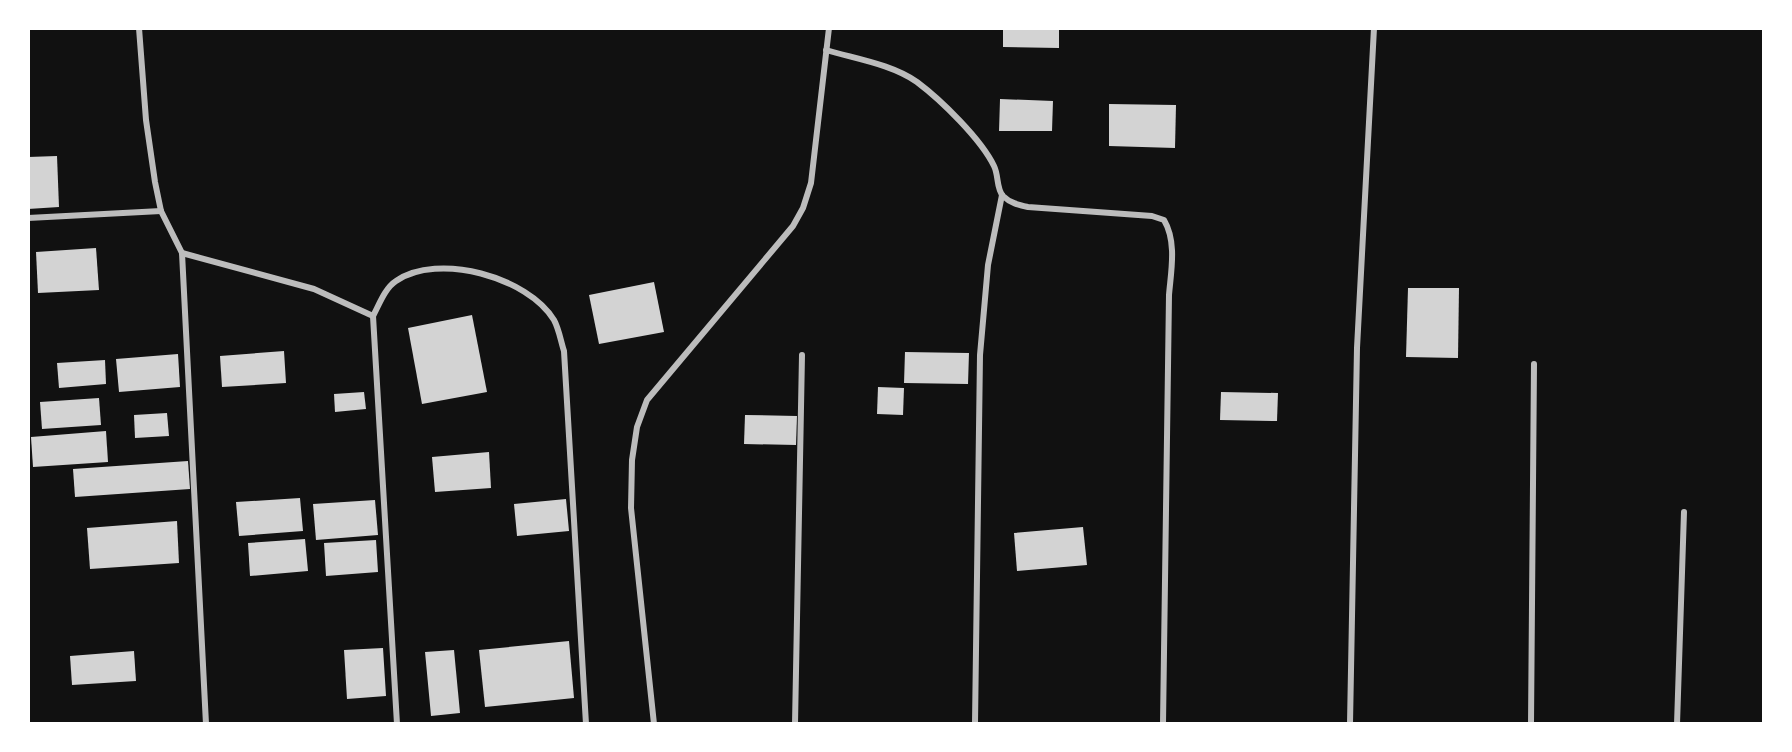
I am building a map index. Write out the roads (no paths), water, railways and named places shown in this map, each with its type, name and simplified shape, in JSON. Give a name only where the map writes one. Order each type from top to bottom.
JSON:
[{"type":"street","points":[[139,28],[146,120],[154,182],[161,211],[182,253],[206,723]]},
{"type":"street","points":[[654,723],[631,508],[632,460],[637,427],[648,400],[793,226],[803,208],[811,183],[829,28]]},
{"type":"street","points":[[1350,723],[1357,348],[1374,28]]},
{"type":"street","points":[[826,50],[891,69],[922,87],[966,129],[988,156],[996,168],[1002,195],[988,265],[980,355],[975,723]]},
{"type":"street","points":[[1002,195],[1009,201],[1028,207],[1152,216],[1164,220],[1170,229],[1172,241],[1169,295],[1163,723]]},
{"type":"street","points":[[28,218],[161,211]]},
{"type":"street","points":[[182,253],[314,290],[374,316]]},
{"type":"street","points":[[397,723],[374,316],[393,282],[410,273],[434,268],[456,269],[503,280],[536,301],[554,320],[564,351],[586,723]]},
{"type":"street","points":[[795,723],[802,355]]},
{"type":"street","points":[[1531,723],[1534,364]]},
{"type":"street","points":[[1677,723],[1684,512]]}]
